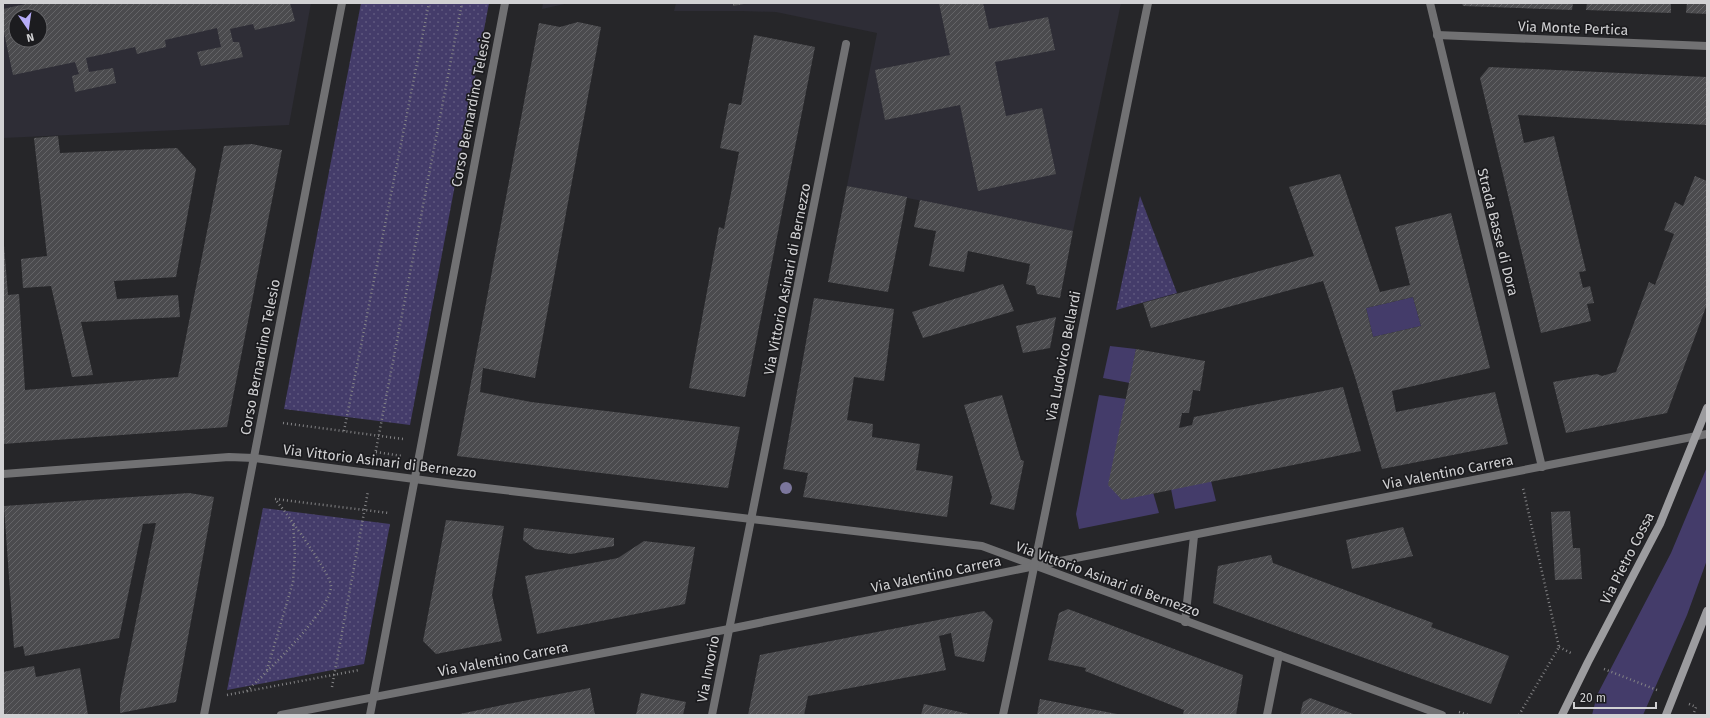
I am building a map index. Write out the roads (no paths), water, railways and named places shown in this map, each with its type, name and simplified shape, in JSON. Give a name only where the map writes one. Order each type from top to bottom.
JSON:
[{"type":"main road","name":"Via Pietro Cossa","points":[[1562,715],[1660,524],[1697,436],[1707,408]]},
{"type":"main road","points":[[1666,715],[1707,610]]},
{"type":"street","name":"Corso Bernardino Telesio","points":[[204,715],[342,3]]},
{"type":"street","name":"Corso Bernardino Telesio","points":[[370,715],[505,3]]},
{"type":"street","name":"Via Ludovico Bellardi","points":[[1003,715],[1035,566],[1099,238],[1148,3]]},
{"type":"street","name":"Strada Basse di Dora","points":[[1430,3],[1542,467]]},
{"type":"street","name":"Via Monte Pertica","points":[[1437,35],[1707,46]]},
{"type":"street","name":"Via Vittorio Asinari di Bernezzo","points":[[752,518],[846,44]]},
{"type":"street","name":"Via Valentino Carrera","points":[[281,715],[729,629],[1035,566],[1194,536],[1707,434]]},
{"type":"street","name":"Via Vittorio Asinari di Bernezzo","points":[[3,474],[229,457],[254,458],[415,479],[982,546],[1185,622],[1442,715]]},
{"type":"street","points":[[729,629],[752,518]]},
{"type":"street","points":[[1185,622],[1194,536]]},
{"type":"street","name":"Via Invorio","points":[[712,715],[729,629]]},
{"type":"street","points":[[1268,715],[1279,655]]}]
